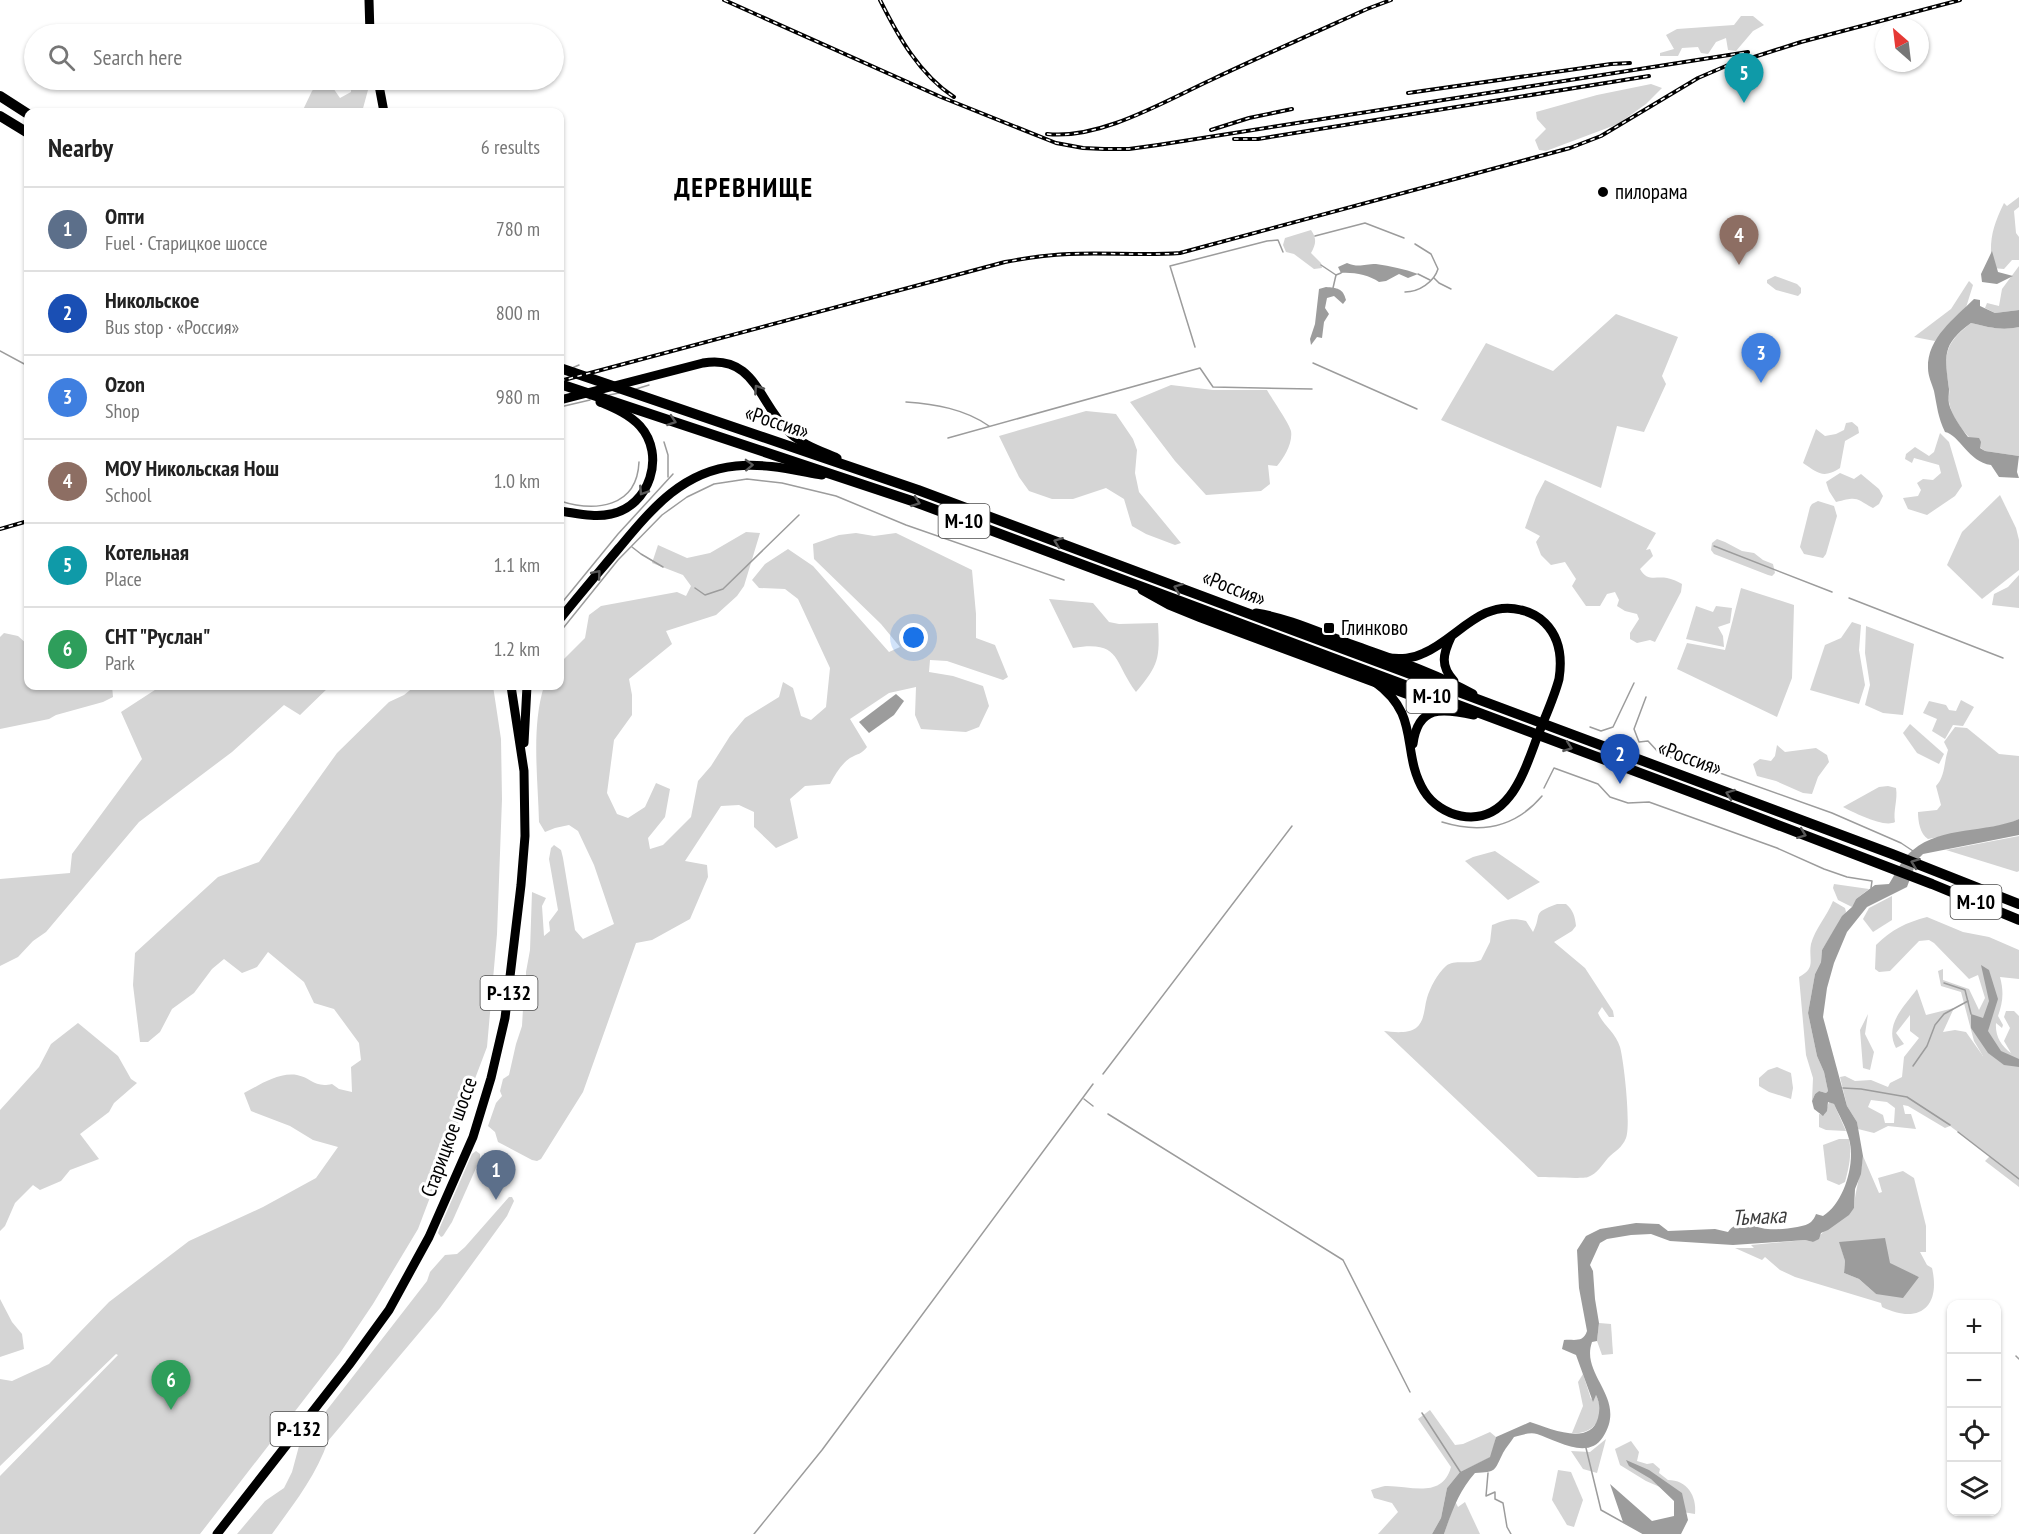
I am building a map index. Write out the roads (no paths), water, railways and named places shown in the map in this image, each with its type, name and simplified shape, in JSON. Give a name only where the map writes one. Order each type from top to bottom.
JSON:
[{"type":"highway","points":[[0,96],[24,111]]},
{"type":"highway","points":[[0,116],[24,131]]},
{"type":"highway","name":"«Россия»","points":[[564,369],[991,516],[1892,854],[2019,904]]},
{"type":"highway","name":"«Россия»","points":[[564,385],[616,405],[861,483],[1887,867],[2019,920]]},
{"type":"main road","points":[[369,0],[370,24]]},
{"type":"main road","points":[[380,90],[383,108]]},
{"type":"main road","points":[[564,399],[703,363],[724,363],[742,370],[751,378],[790,434],[865,472]]},
{"type":"main road","points":[[564,364],[584,376]]},
{"type":"main road","points":[[564,512],[592,516],[612,514],[632,505],[647,485],[653,459],[648,439],[638,424],[616,405]]},
{"type":"main road","points":[[564,614],[658,502],[673,490],[698,476],[725,467],[763,465],[785,467],[861,483]]},
{"type":"main road","points":[[1126,582],[1168,605],[1449,710],[1494,719]]},
{"type":"main road","points":[[1232,608],[1274,616],[1388,658],[1456,684],[1496,706]]},
{"type":"main road","points":[[1375,682],[1388,692],[1400,708],[1417,774],[1427,795],[1443,810],[1465,817],[1488,812],[1504,803],[1516,789],[1528,763],[1560,673],[1560,653],[1551,630],[1536,616],[1524,610],[1511,608],[1492,610],[1475,618],[1451,637],[1415,657],[1388,658]]},
{"type":"main road","points":[[1451,637],[1443,661],[1448,674],[1456,684]]},
{"type":"main road","points":[[1303,648],[1346,671]]},
{"type":"main road","name":"Старицкое шоссе","points":[[217,1534],[384,1318],[412,1270],[465,1158],[494,1066],[511,975],[524,847],[523,758],[512,690]]},
{"type":"main road","points":[[523,758],[527,690]]},
{"type":"main road","points":[[1412,750],[1416,729],[1423,717],[1436,711],[1449,710]]},
{"type":"waterway","points":[[1315,236],[1365,223],[1404,238]]},
{"type":"waterway","points":[[1195,347],[1170,266],[1267,241],[1278,240],[1283,252]]},
{"type":"waterway","points":[[1405,292],[1425,285],[1438,269],[1431,254],[1415,244]]},
{"type":"waterway","points":[[1321,265],[1336,275],[1341,273]]},
{"type":"waterway","points":[[1418,274],[1430,280]]},
{"type":"waterway","points":[[1333,288],[1336,275]]},
{"type":"waterway","points":[[1434,278],[1451,289]]},
{"type":"waterway","points":[[0,351],[24,364]]},
{"type":"waterway","points":[[1313,363],[1417,409]]},
{"type":"waterway","points":[[572,368],[579,365]]},
{"type":"waterway","points":[[948,438],[1200,368],[1213,387],[1312,389]]},
{"type":"waterway","points":[[636,389],[649,385]]},
{"type":"waterway","points":[[609,395],[619,393]]},
{"type":"waterway","points":[[564,406],[590,400]]},
{"type":"waterway","points":[[906,402],[949,408],[970,415],[989,426]]},
{"type":"waterway","points":[[664,442],[668,455],[668,477]]},
{"type":"waterway","points":[[564,502],[587,506],[612,503],[631,489],[639,462]]},
{"type":"waterway","points":[[564,600],[618,534],[673,474]]},
{"type":"waterway","points":[[564,627],[618,560],[662,515],[687,497],[714,484],[747,479],[782,483],[836,496],[906,525],[1064,580]]},
{"type":"waterway","points":[[695,588],[705,595],[723,589],[799,515]]},
{"type":"waterway","points":[[1714,546],[1832,592]]},
{"type":"waterway","points":[[632,547],[663,567]]},
{"type":"waterway","points":[[1849,598],[2003,658]]},
{"type":"waterway","points":[[1590,727],[1601,731],[1613,727],[1634,683]]},
{"type":"waterway","points":[[1646,697],[1634,729],[1639,742],[1648,741],[1660,754],[1678,760],[1687,757],[1714,767],[1720,773],[1832,813],[1901,843],[1913,851]]},
{"type":"waterway","points":[[1544,788],[1554,768],[1598,784],[1610,797],[1628,803],[1649,802],[1777,848],[1824,869],[1847,877],[1872,881],[1871,888]]},
{"type":"waterway","points":[[1442,822],[1470,828],[1496,826],[1520,815],[1542,796]]},
{"type":"waterway","points":[[1103,1074],[1292,826]]},
{"type":"waterway","points":[[1944,983],[1965,990],[1971,1014]]},
{"type":"waterway","points":[[1913,1066],[1927,1046],[1935,1025],[1944,1014],[1968,1001]]},
{"type":"waterway","points":[[754,1534],[822,1450],[1093,1084]]},
{"type":"waterway","points":[[1843,1088],[1907,1097],[1950,1125]]},
{"type":"waterway","points":[[1084,1099],[1093,1106]]},
{"type":"waterway","points":[[1108,1114],[1343,1260],[1410,1392]]},
{"type":"waterway","points":[[1958,1132],[2019,1179]]},
{"type":"waterway","points":[[2016,1356],[2019,1359]]},
{"type":"waterway","points":[[1422,1413],[1461,1473]]},
{"type":"waterway","points":[[1586,1448],[1601,1510],[1644,1534]]},
{"type":"waterway","points":[[1488,1473],[1486,1496],[1495,1492],[1495,1499],[1503,1503],[1507,1527],[1511,1534]]},
{"type":"railway","points":[[724,0],[941,97],[1056,143],[1083,148],[1129,149],[1158,145],[1748,52]]},
{"type":"railway","points":[[880,0],[894,27],[920,66],[954,97]]},
{"type":"railway","points":[[1047,134],[1089,131],[1132,117],[1391,0]]},
{"type":"railway","points":[[564,380],[1005,262],[1069,254],[1180,253],[1570,148],[1601,136],[1698,78],[1726,66],[1801,42],[1960,0]]},
{"type":"railway","points":[[1408,93],[1630,63]]},
{"type":"railway","points":[[1234,139],[1258,139],[1649,76]]},
{"type":"railway","points":[[1211,130],[1249,118],[1292,109]]},
{"type":"railway","points":[[0,529],[24,522]]},
{"type":"place","name":"Котельная","points":[[1744,103]]},
{"type":"place","name":"пилорама","points":[[1603,192]]},
{"type":"place","name":"МОУ Никольская Нош","points":[[1739,265]]},
{"type":"place","name":"Ozon","points":[[1761,383]]},
{"type":"place","name":"Глинково","points":[[1329,628]]},
{"type":"place","name":"Никольское","points":[[1620,784]]},
{"type":"place","name":"Опти","points":[[496,1200]]},
{"type":"place","name":"СНТ \"Руслан\"","points":[[171,1410]]},
{"type":"district","name":"ДЕРЕВНИЩЕ","points":[[744,188]]},
{"type":"water label","name":"Тьмака","points":[[1759,1216]]}]
